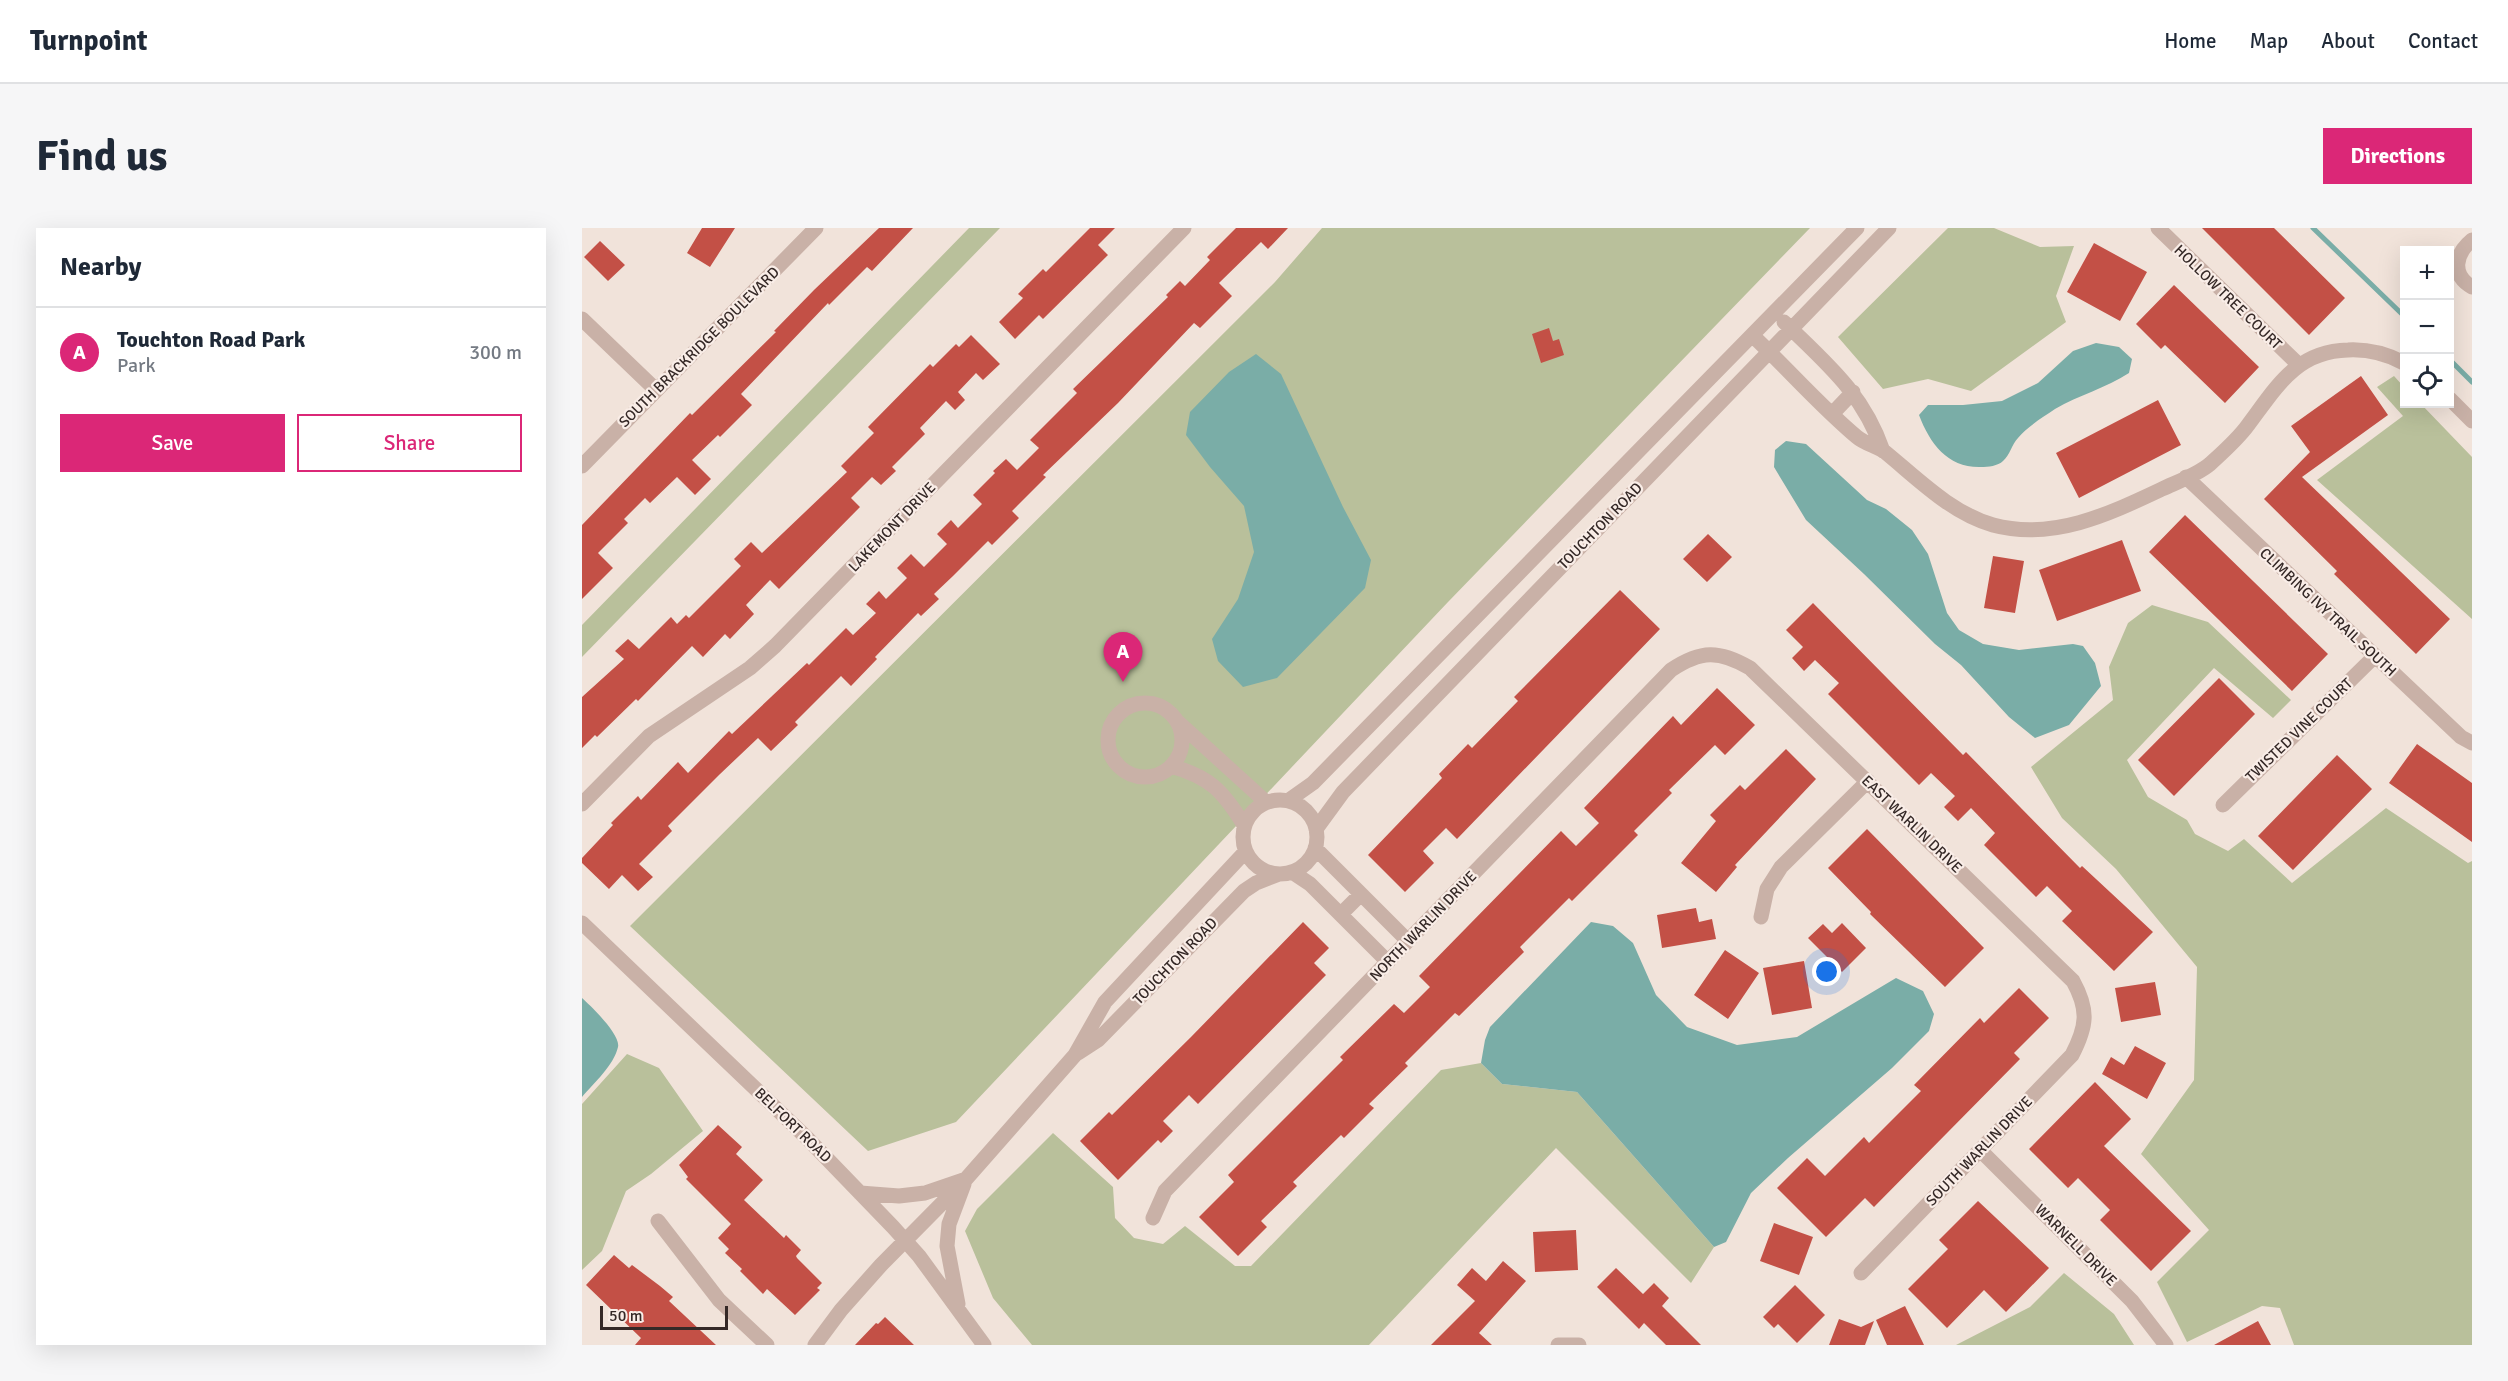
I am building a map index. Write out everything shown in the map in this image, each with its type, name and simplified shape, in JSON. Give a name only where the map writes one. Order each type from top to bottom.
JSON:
[{"type":"street","name":"LAKEMONT DRIVE","points":[[582,804],[650,736],[750,668],[775,646],[1184,228]]},
{"type":"street","name":"TOUCHTON ROAD","points":[[1289,800],[1313,783],[1857,228]]},
{"type":"street","name":"TOUCHTON ROAD","points":[[1316,829],[1351,783],[1889,228]]},
{"type":"street","name":"HOLLOW TREE COURT","points":[[2158,228],[2299,365]]},
{"type":"street","name":"SOUTH BRACKRIDGE BOULEVARD","points":[[582,466],[808,231]]},
{"type":"street","points":[[2472,240],[2461,252],[2457,262],[2458,272],[2463,281],[2472,287]]},
{"type":"street","points":[[1775,313],[1853,392],[1874,425],[1883,451]]},
{"type":"street","points":[[582,319],[656,390]]},
{"type":"street","points":[[1753,336],[1860,439],[1883,451],[1906,472],[1961,511],[1992,524],[2022,531],[2047,531],[2114,512],[2208,465],[2247,427],[2279,382],[2314,356],[2337,350],[2363,350],[2391,356],[2400,361]]},
{"type":"street","points":[[1832,414],[1853,392]]},
{"type":"street","points":[[2454,403],[2472,421]]},
{"type":"street","name":"CLIMBING IVY TRAIL SOUTH","points":[[2186,477],[2461,737],[2472,744]]},
{"type":"street","name":"EAST WARLIN DRIVE","points":[[1710,654],[1730,656],[1750,668],[2073,981],[2083,998],[2085,1021]]},
{"type":"street","name":"NORTH WARLIN DRIVE","points":[[1153,1218],[1165,1191],[1671,670],[1688,660],[1710,654]]},
{"type":"street","name":"TWISTED VINE COURT","points":[[2223,805],[2375,656]]},
{"type":"street","points":[[1178,722],[1182,734],[1182,746],[1178,757],[1161,774],[1138,777],[1117,765],[1111,755],[1108,743],[1109,730],[1124,709],[1141,703],[1160,705],[1266,802]]},
{"type":"street","points":[[1171,766],[1202,776],[1211,783],[1229,801],[1244,825]]},
{"type":"street","points":[[1761,917],[1767,889],[1781,867],[1868,781]]},
{"type":"street","points":[[1388,962],[1310,884],[1286,873],[1259,868],[1245,852],[1242,839],[1244,825],[1251,813],[1266,802],[1275,799],[1289,800],[1302,806],[1311,816],[1316,829],[1315,848],[1408,941]]},
{"type":"street","name":"TOUCHTON ROAD","points":[[1075,1055],[1098,1040],[1244,891],[1256,883],[1286,873],[1306,863],[1315,848]]},
{"type":"street","name":"TOUCHTON ROAD","points":[[814,1345],[847,1302],[880,1265],[966,1179],[1075,1055],[1105,1002],[1245,852]]},
{"type":"street","points":[[1341,914],[1361,894]]},
{"type":"street","name":"BELFORT ROAD","points":[[582,922],[807,1138],[906,1241],[984,1345]]},
{"type":"street","name":"SOUTH WARLIN DRIVE","points":[[1861,1273],[2072,1055],[2085,1021]]},
{"type":"street","name":"WARNELL DRIVE","points":[[1980,1150],[2132,1301],[2166,1345]]},
{"type":"street","points":[[860,1193],[899,1196],[925,1193],[966,1179]]},
{"type":"street","points":[[959,1310],[947,1246],[949,1224],[966,1179]]},
{"type":"street","points":[[658,1221],[719,1300],[767,1345]]},
{"type":"street","points":[[1558,1345],[1579,1345]]},
{"type":"green space","points":[[969,228],[1000,228],[582,657],[582,625]]},
{"type":"green space","points":[[1322,228],[1810,228],[1448,602],[956,1122],[868,1151],[630,926],[1275,282]]},
{"type":"green space","points":[[1948,228],[1994,228],[2040,247],[2074,246],[2056,296],[2066,322],[1971,391],[1928,379],[1883,389],[1838,337]]},
{"type":"green space","points":[[2394,376],[2400,383],[2400,408],[2425,408],[2472,457],[2472,619],[2317,480],[2403,416],[2377,387]]},
{"type":"green space","points":[[2152,605],[2208,622],[2291,700],[2273,718],[2214,668],[2127,760],[2148,797],[2187,820],[2195,834],[2228,851],[2244,839],[2292,883],[2386,808],[2468,863],[2472,861],[2472,1345],[2294,1345],[2280,1308],[2262,1306],[2187,1342],[2157,1282],[2209,1230],[2141,1154],[2194,1080],[2197,967],[2116,869],[2062,818],[2031,767],[2113,700],[2109,667],[2128,623]]},
{"type":"green space","points":[[627,1054],[659,1068],[703,1131],[651,1174],[626,1191],[602,1251],[582,1270],[582,1104]]},
{"type":"green space","points":[[1481,1063],[1502,1084],[1577,1092],[1714,1247],[1691,1283],[1556,1148],[1369,1345],[1032,1345],[993,1298],[965,1231],[977,1209],[1053,1133],[1113,1187],[1115,1218],[1134,1238],[1163,1244],[1185,1226],[1235,1266],[1251,1266],[1441,1070]]},
{"type":"green space","points":[[2064,1273],[2114,1314],[2134,1345],[1956,1345],[2030,1307]]},
{"type":"water","points":[[2096,343],[2119,347],[2132,359],[2129,373],[2064,404],[2030,426],[2016,440],[2001,463],[1981,467],[1969,466],[1950,459],[1935,444],[1923,426],[1919,415],[1928,405],[1963,405],[2002,401],[2038,383],[2073,351]]},
{"type":"water","points":[[1256,354],[1281,374],[1343,507],[1371,560],[1365,588],[1277,678],[1243,687],[1218,661],[1212,639],[1238,599],[1254,552],[1244,506],[1186,435],[1190,412],[1229,372]]},
{"type":"water","points":[[1786,441],[1806,444],[1867,500],[1886,509],[1912,530],[1928,554],[1947,613],[1959,630],[1983,644],[2019,650],[2073,644],[2083,646],[2095,663],[2101,686],[2069,725],[2035,738],[2009,717],[1961,665],[1935,644],[1806,520],[1774,467],[1775,450]]},
{"type":"water","points":[[1591,922],[1613,926],[1633,943],[1656,995],[1687,1027],[1737,1045],[1797,1037],[1896,978],[1923,991],[1934,1014],[1929,1031],[1892,1068],[1751,1193],[1726,1242],[1714,1247],[1577,1092],[1502,1084],[1481,1063],[1490,1027]]},
{"type":"water","points":[[582,998],[610,1028],[618,1042],[618,1047],[608,1067],[582,1097]]},
{"type":"building","points":[[702,228],[735,228],[710,267],[687,253]]},
{"type":"building","points":[[879,228],[913,228],[872,271],[867,267],[829,305],[828,303],[741,394],[752,405],[720,437],[718,435],[692,460],[711,479],[695,495],[677,477],[650,503],[645,498],[624,519],[628,523],[598,553],[613,568],[582,599],[582,525],[690,413],[692,415],[776,332],[774,331],[814,290]]},
{"type":"building","points":[[1090,228],[1115,228],[1098,245],[1108,255],[1043,319],[1039,315],[1015,339],[999,322],[1023,298],[1018,294],[1043,269],[1046,272]]},
{"type":"building","points":[[1236,228],[1288,228],[1268,249],[1261,242],[1219,283],[1232,296],[1200,328],[1194,323],[1118,403],[1043,475],[1046,477],[1012,511],[1019,518],[992,545],[988,541],[934,594],[939,599],[921,616],[918,613],[875,657],[877,659],[851,686],[841,676],[795,722],[798,725],[771,751],[758,738],[719,775],[668,826],[672,831],[639,864],[653,877],[638,891],[622,875],[609,889],[582,863],[582,858],[613,825],[611,823],[638,796],[641,800],[678,762],[688,773],[729,731],[732,734],[807,663],[809,665],[846,628],[853,635],[876,613],[866,604],[879,591],[886,599],[907,578],[897,568],[911,554],[924,567],[947,544],[937,534],[951,520],[958,528],[982,504],[973,495],[995,473],[993,471],[1006,459],[1017,470],[1039,448],[1030,440],[1077,393],[1073,389],[1168,297],[1166,295],[1180,281],[1185,286],[1210,260],[1207,257]]},
{"type":"building","points":[[2202,228],[2274,228],[2345,298],[2309,335]]},
{"type":"building","points":[[600,241],[625,265],[608,281],[584,257]]},
{"type":"building","points":[[2094,243],[2147,272],[2120,321],[2067,292]]},
{"type":"building","points":[[2174,285],[2259,367],[2225,403],[2165,345],[2161,349],[2136,324]]},
{"type":"building","points":[[1549,328],[1553,341],[1559,339],[1564,355],[1541,363],[1532,334]]},
{"type":"building","points":[[971,335],[1000,364],[983,380],[976,373],[958,392],[965,400],[955,410],[946,401],[920,428],[925,434],[892,467],[896,471],[881,485],[872,477],[851,498],[860,507],[779,589],[770,580],[746,605],[754,614],[730,639],[725,634],[703,657],[692,646],[638,701],[636,699],[597,737],[595,735],[582,748],[582,697],[624,659],[615,651],[628,639],[639,649],[671,617],[677,624],[686,615],[689,618],[741,566],[734,559],[751,542],[762,553],[847,472],[841,466],[874,433],[868,427],[930,364],[933,367],[956,344],[959,347]]},
{"type":"building","points":[[2361,376],[2388,415],[2302,477],[2450,619],[2416,654],[2334,574],[2337,571],[2264,499],[2310,452],[2291,426]]},
{"type":"building","points":[[2158,400],[2181,445],[2079,498],[2056,453]]},
{"type":"building","points":[[2185,515],[2328,654],[2292,691],[2149,552]]},
{"type":"building","points":[[1708,534],[1732,557],[1707,582],[1683,559]]},
{"type":"building","points":[[2122,540],[2141,591],[2057,621],[2039,570]]},
{"type":"building","points":[[1993,556],[2024,561],[2015,613],[1984,608]]},
{"type":"building","points":[[1620,590],[1660,629],[1457,839],[1446,828],[1423,851],[1434,863],[1405,892],[1368,855],[1442,778],[1439,774],[1468,744],[1472,748],[1518,701],[1514,697]]},
{"type":"building","points":[[1813,603],[1963,755],[1966,752],[2080,868],[2082,866],[2153,932],[2114,971],[2062,921],[2072,911],[2047,886],[2036,897],[1984,845],[1995,833],[1971,808],[1958,821],[1944,807],[1955,796],[1931,773],[1919,785],[1828,694],[1839,683],[1815,660],[1804,671],[1792,658],[1803,647],[1786,630]]},
{"type":"building","points":[[2219,678],[2255,714],[2174,796],[2138,760]]},
{"type":"building","points":[[1717,688],[1755,725],[1725,755],[1715,745],[1669,790],[1672,793],[1634,831],[1638,835],[1572,901],[1569,898],[1520,947],[1524,952],[1459,1016],[1455,1013],[1405,1063],[1408,1066],[1369,1104],[1374,1108],[1344,1138],[1341,1135],[1293,1182],[1297,1186],[1261,1221],[1267,1227],[1238,1256],[1199,1217],[1234,1182],[1228,1175],[1343,1060],[1340,1057],[1394,1004],[1404,1013],[1430,987],[1419,976],[1561,831],[1576,846],[1599,823],[1584,808],[1673,716],[1681,725]]},
{"type":"building","points":[[2417,744],[2472,783],[2472,842],[2389,783]]},
{"type":"building","points":[[1786,749],[1816,779],[1735,865],[1737,867],[1716,892],[1681,863],[1716,821],[1710,815],[1740,785],[1745,790]]},
{"type":"building","points":[[2337,755],[2372,789],[2293,870],[2258,836]]},
{"type":"building","points":[[1867,829],[1984,948],[1945,987],[1870,914],[1871,912],[1828,868]]},
{"type":"building","points":[[1696,908],[1699,922],[1712,919],[1716,939],[1662,948],[1657,915]]},
{"type":"building","points":[[1303,922],[1329,948],[1314,963],[1326,975],[1198,1104],[1189,1095],[1163,1121],[1173,1131],[1161,1143],[1158,1140],[1118,1180],[1080,1141],[1109,1112],[1112,1115]]},
{"type":"building","points":[[1842,923],[1866,948],[1842,972],[1808,938],[1823,924],[1832,933]]},
{"type":"building","points":[[1725,950],[1759,973],[1728,1019],[1694,995]]},
{"type":"building","points":[[1804,961],[1812,1008],[1772,1015],[1763,968]]},
{"type":"building","points":[[2155,982],[2161,1015],[2121,1022],[2115,988]]},
{"type":"building","points":[[2019,988],[2049,1018],[2014,1053],[2020,1059],[1874,1207],[1865,1198],[1826,1237],[1777,1188],[1807,1158],[1825,1176],[1864,1137],[1869,1143],[1921,1091],[1914,1085],[1980,1018],[1984,1023]]},
{"type":"building","points":[[2135,1046],[2166,1063],[2147,1099],[2102,1074],[2111,1057],[2124,1065]]},
{"type":"building","points":[[2095,1082],[2131,1119],[2104,1146],[2191,1231],[2151,1271],[2100,1220],[2110,1210],[2078,1178],[2068,1188],[2029,1149]]},
{"type":"building","points":[[718,1125],[742,1147],[736,1154],[763,1180],[744,1200],[784,1238],[786,1235],[801,1250],[797,1258],[822,1283],[817,1288],[820,1290],[795,1315],[767,1289],[763,1294],[725,1253],[729,1249],[718,1238],[731,1224],[686,1179],[688,1177],[679,1165]]},
{"type":"building","points":[[1978,1201],[2049,1268],[2006,1312],[1984,1290],[1947,1328],[1908,1289],[1948,1249],[1939,1240]]},
{"type":"building","points":[[1774,1223],[1813,1237],[1799,1275],[1760,1261]]},
{"type":"building","points":[[1576,1230],[1578,1270],[1535,1272],[1533,1232]]},
{"type":"building","points":[[614,1255],[629,1268],[632,1265],[673,1297],[669,1301],[716,1345],[635,1345],[641,1338],[586,1285]]},
{"type":"building","points":[[1503,1261],[1526,1281],[1479,1333],[1492,1345],[1431,1345],[1475,1301],[1457,1285],[1472,1268],[1486,1281]]},
{"type":"building","points":[[1616,1268],[1643,1294],[1654,1283],[1669,1298],[1662,1306],[1701,1345],[1666,1345],[1644,1323],[1639,1329],[1597,1287]]},
{"type":"building","points":[[1795,1285],[1825,1315],[1797,1343],[1778,1324],[1774,1328],[1763,1317]]},
{"type":"building","points":[[1905,1306],[1924,1345],[1887,1345],[1876,1320]]},
{"type":"building","points":[[885,1317],[914,1345],[855,1345],[876,1323],[878,1324]]},
{"type":"building","points":[[1839,1319],[1861,1327],[1874,1321],[1865,1345],[1829,1345]]},
{"type":"building","points":[[2258,1321],[2271,1345],[2214,1345]]},
{"type":"waterway","points":[[2313,228],[2400,312]]},
{"type":"waterway","points":[[2454,364],[2472,382]]},
{"type":"place","name":"Touchton Road Park","points":[[1123,682]]}]
